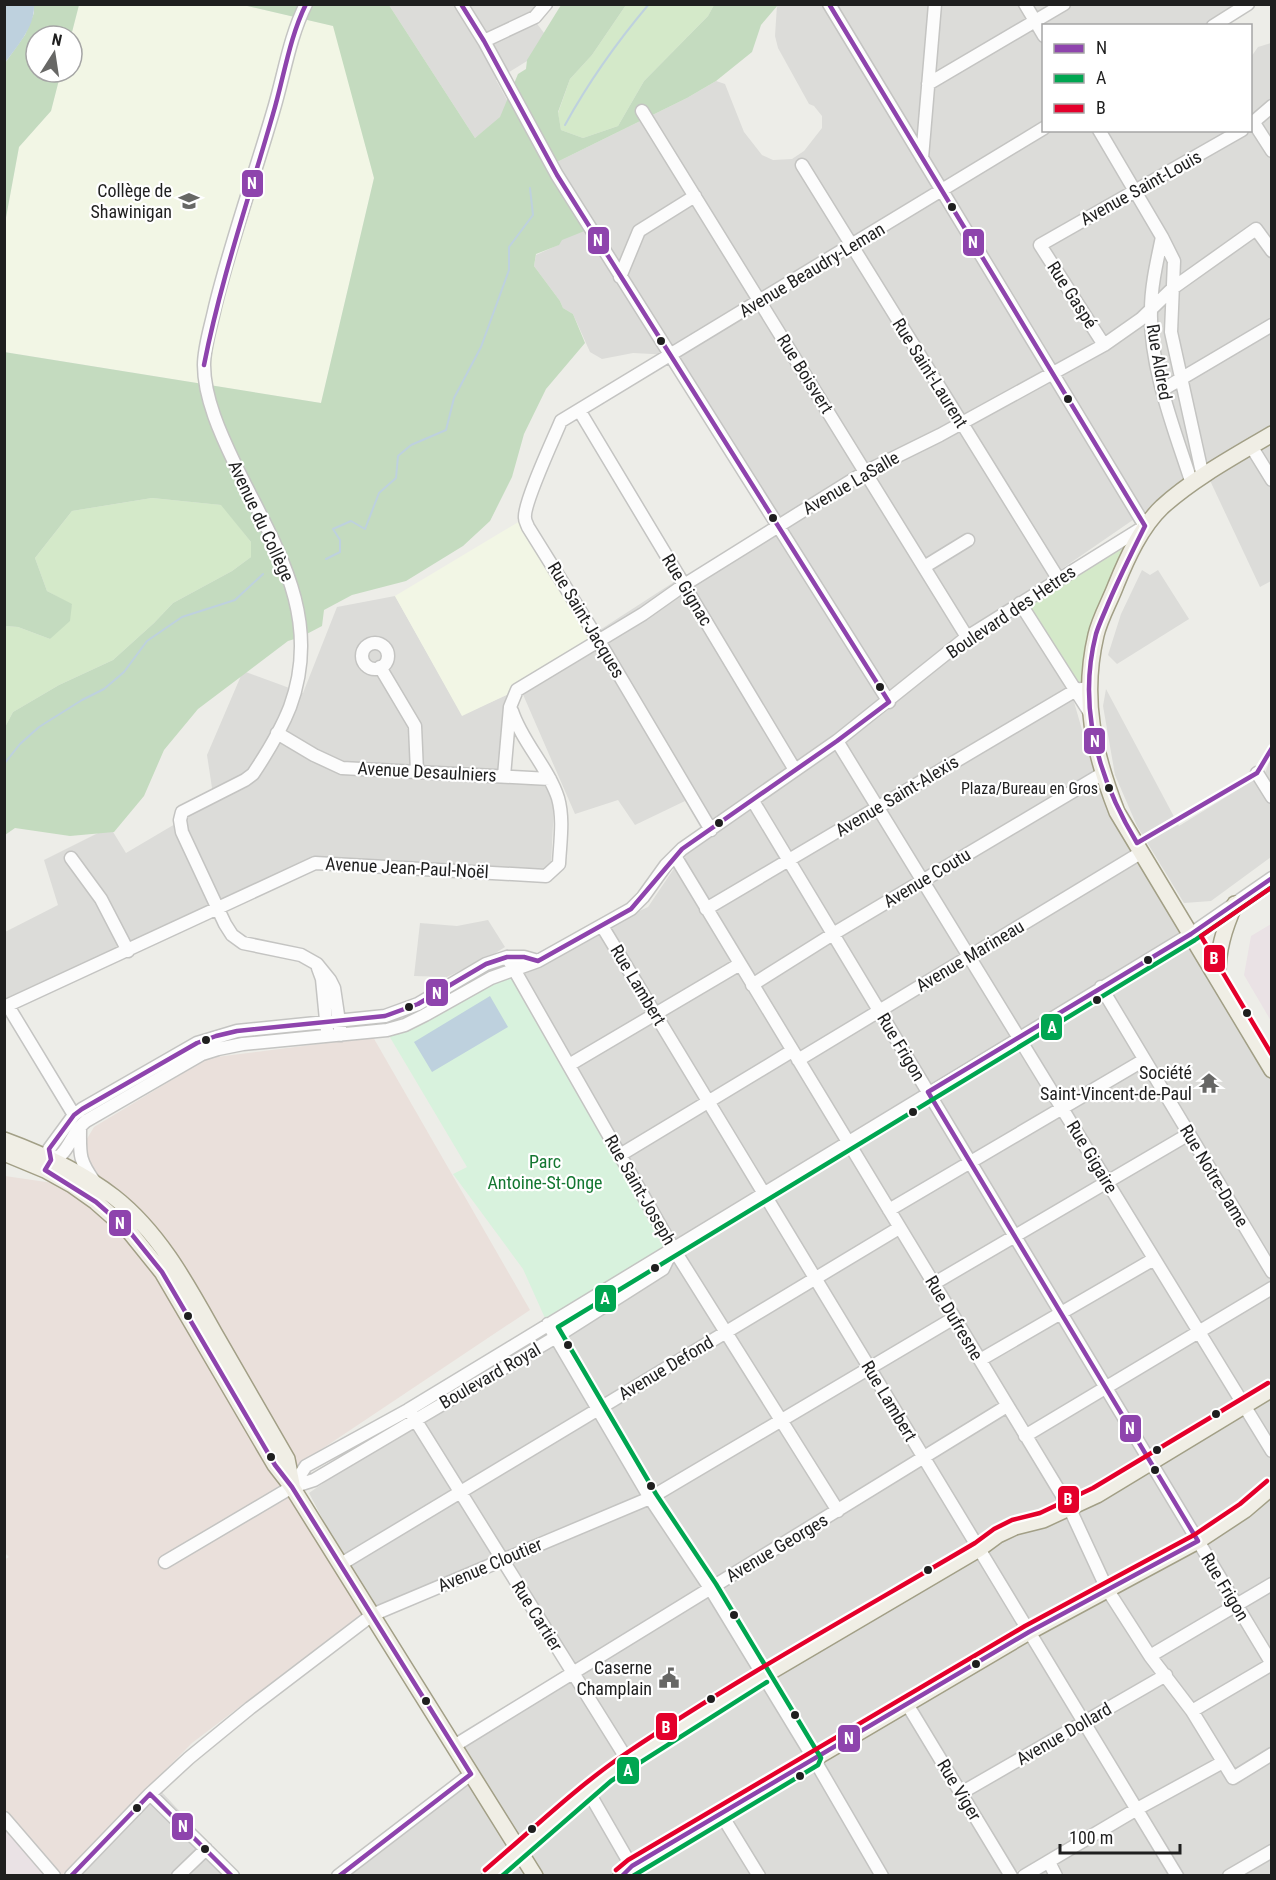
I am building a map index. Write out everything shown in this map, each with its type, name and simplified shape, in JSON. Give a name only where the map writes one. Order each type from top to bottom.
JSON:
[{"type":"main road","points":[[1272,434],[1197,481],[1162,507],[1145,526],[1122,571],[1096,634],[1082,689],[1091,714],[1094,742],[1102,774],[1118,812],[1272,1070]]},
{"type":"main road","points":[[1218,979],[1217,966],[1222,937],[1235,904]]},
{"type":"main road","points":[[4,1140],[34,1150],[48,1165],[129,1231],[162,1272],[275,1464],[292,1487],[534,1875]]},
{"type":"main road","points":[[4,1153],[48,1165],[96,1184],[115,1197],[140,1221],[174,1264],[287,1459],[292,1487]]},
{"type":"main road","points":[[490,1875],[588,1791],[628,1761],[763,1676],[979,1549],[998,1535],[1015,1527],[1043,1520],[1097,1495],[1272,1389]]},
{"type":"main road","points":[[630,1872],[721,1814],[1029,1632],[1198,1541],[1245,1510],[1272,1486]]},
{"type":"street","name":"Avenue du Collège","points":[[306,4],[296,23],[273,112],[220,288],[204,365],[219,431],[281,558],[296,598],[301,633],[298,675],[290,706],[277,734],[253,774],[182,812],[180,820],[182,832],[232,935],[243,943],[301,955],[317,963],[330,980],[334,988],[333,1022],[327,1036]]},
{"type":"street","points":[[461,4],[484,41],[557,175],[888,702]]},
{"type":"street","points":[[484,41],[535,17],[546,4]]},
{"type":"street","points":[[829,4],[1145,526]]},
{"type":"street","points":[[921,158],[935,4]]},
{"type":"street","points":[[1025,4],[1042,33]]},
{"type":"street","points":[[928,84],[1064,4]]},
{"type":"street","points":[[1216,24],[1248,4]]},
{"type":"street","points":[[1272,106],[1252,124],[1272,151]]},
{"type":"street","name":"Rue Boisvert","points":[[642,111],[967,637]]},
{"type":"street","name":"Avenue Beaudry-Leman","points":[[579,410],[672,356],[1042,129]]},
{"type":"street","name":"Rue Aldred","points":[[1100,132],[1174,261],[1172,332],[1197,481]]},
{"type":"street","name":"Avenue Saint-Louis","points":[[1040,245],[1239,132]]},
{"type":"street","name":"Rue Saint-Laurent","points":[[801,165],[1059,580]]},
{"type":"street","points":[[621,277],[639,231],[694,196]]},
{"type":"street","name":"Avenue LaSalle","points":[[510,707],[517,690],[600,641],[684,585],[865,472],[1104,345],[1150,310],[1173,288],[1256,229],[1272,251]]},
{"type":"street","name":"Rue Aldred","points":[[1162,237],[1150,310],[1162,390],[1197,481]]},
{"type":"street","name":"Rue Gaspé","points":[[1040,245],[1104,345]]},
{"type":"street","points":[[1162,390],[1272,325]]},
{"type":"street","name":"Rue Gignac","points":[[579,410],[795,770]]},
{"type":"street","name":"Rue Saint-Jacques","points":[[579,410],[561,422],[526,509],[525,518],[528,527],[600,641],[711,830]]},
{"type":"street","points":[[1251,446],[1272,480]]},
{"type":"street","name":"Boulevard des Hetres","points":[[77,1120],[202,1054],[243,1044],[387,1030],[405,1025],[491,978],[538,961],[602,926],[637,903],[675,856],[837,741],[967,637],[1145,526]]},
{"type":"street","points":[[924,567],[968,540]]},
{"type":"street","points":[[1020,603],[1082,689]]},
{"type":"street","points":[[381,667],[415,726],[417,772]]},
{"type":"street","name":"Avenue Saint-Alexis","points":[[706,909],[1082,689]]},
{"type":"street","points":[[504,776],[510,707]]},
{"type":"street","name":"Avenue Jean-Paul-Noël","points":[[6,1006],[315,863],[546,876],[559,864],[561,819],[558,799],[550,779],[517,725],[510,707]]},
{"type":"street","name":"Avenue Desaulniers","points":[[277,734],[342,768],[550,779]]},
{"type":"street","name":"Rue Gigaire","points":[[837,741],[1272,1451]]},
{"type":"street","name":"Avenue Coutu","points":[[752,985],[833,934],[1102,774]]},
{"type":"street","points":[[1257,774],[1272,796]]},
{"type":"street","name":"Rue Frigon","points":[[753,801],[1272,1664]]},
{"type":"street","name":"Avenue Marineau","points":[[620,1155],[708,1102],[879,1011],[1142,852]]},
{"type":"street","name":"Rue Dufresne","points":[[675,856],[1069,1507],[1107,1589],[1150,1656],[1192,1711],[1233,1778],[1272,1754]]},
{"type":"street","points":[[71,858],[101,899],[128,951]]},
{"type":"street","name":"Boulevard Royal","points":[[412,1415],[548,1324],[1191,934],[1272,878]]},
{"type":"street","name":"Rue Lambert","points":[[602,926],[1177,1875]]},
{"type":"street","name":"Boulevard des Hetres","points":[[48,1165],[49,1149],[77,1120],[197,1043],[237,1032],[385,1016],[418,1004],[486,964],[507,957],[524,957],[538,961]]},
{"type":"street","name":"Rue Saint-Joseph","points":[[507,957],[673,1248],[838,1511]]},
{"type":"street","points":[[569,1065],[740,964]]},
{"type":"street","name":"Rue Notre-Dame","points":[[1101,987],[1272,1272]]},
{"type":"street","points":[[6,1006],[77,1120],[83,1166],[96,1184]]},
{"type":"street","name":"Avenue du Collège","points":[[333,1022],[341,1035]]},
{"type":"street","points":[[888,1210],[1144,1060]]},
{"type":"street","points":[[933,1284],[1189,1134]]},
{"type":"street","name":"Avenue Defond","points":[[340,1564],[899,1228]]},
{"type":"street","name":"Boulevard Royal","points":[[165,1562],[292,1487],[306,1467],[412,1415],[556,1337],[663,1269],[673,1248]]},
{"type":"street","points":[[980,1360],[1154,1259]]},
{"type":"street","points":[[1025,1436],[1272,1288]]},
{"type":"street","name":"Avenue Cloutier","points":[[71,1875],[150,1794],[189,1758],[250,1708],[372,1615],[650,1498],[870,1370],[954,1318]]},
{"type":"street","points":[[548,1324],[650,1498],[710,1588],[882,1875]]},
{"type":"street","name":"Avenue Georges","points":[[454,1746],[1007,1406]]},
{"type":"street","name":"Rue Cartier","points":[[412,1415],[628,1761]]},
{"type":"street","points":[[1150,1656],[1272,1584]]},
{"type":"street","points":[[1192,1711],[1272,1664]]},
{"type":"street","name":"Avenue Dollard","points":[[961,1793],[1166,1675]]},
{"type":"street","name":"Rue Viger","points":[[907,1704],[1011,1875]]},
{"type":"street","points":[[1024,1875],[1222,1762]]},
{"type":"street","points":[[338,1875],[471,1774]]},
{"type":"street","points":[[588,1791],[630,1872]]},
{"type":"street","points":[[150,1794],[233,1875]]},
{"type":"street","points":[[721,1814],[759,1875]]},
{"type":"street","points":[[4,1818],[54,1875]]},
{"type":"street","points":[[177,1875],[206,1849]]},
{"type":"street","points":[[1228,1875],[1272,1851]]},
{"type":"street","points":[[1049,1862],[1056,1875]]},
{"type":"shaded area","name":"Collège de Shawinigan","points":[[79,5],[243,5],[334,26],[374,178],[321,403],[5,352],[5,223],[19,147],[51,111],[58,84],[84,84],[84,24],[74,24]]},
{"type":"shaded area","points":[[389,5],[553,5],[535,21],[553,45],[496,80],[512,109],[475,138]]},
{"type":"shaded area","points":[[777,5],[1248,5],[1215,24],[1042,24],[1042,132],[1252,132],[1252,56],[1258,47],[1271,43],[1271,581],[1260,587],[1206,472],[1018,599],[1070,688],[1093,768],[1271,1056],[1271,1875],[1042,1876],[1033,1864],[1006,1876],[333,1875],[466,1773],[457,1747],[571,1677],[496,1558],[374,1610],[345,1562],[309,1493],[549,1327],[514,969],[648,907],[683,855],[706,837],[685,801],[635,825],[618,800],[575,814],[518,683],[674,582],[775,532],[671,355],[633,353],[602,359],[590,352],[573,314],[563,308],[534,266],[536,255],[558,245],[553,164],[687,98],[716,81],[725,84],[744,132],[762,155],[773,160],[792,159],[804,151],[822,128],[822,116],[814,106],[809,104],[778,48],[775,36]]},
{"type":"shaded area","points":[[525,518],[599,641],[517,690],[462,716],[395,596]]},
{"type":"shaded area","points":[[1142,570],[1150,575],[1158,570],[1189,619],[1117,664],[1108,655],[1121,614]]},
{"type":"shaded area","points":[[395,596],[462,715],[511,693],[500,779],[546,779],[554,804],[551,865],[545,870],[320,858],[305,861],[5,1006],[5,932],[58,905],[44,860],[110,827],[126,853],[214,801],[207,755],[243,671],[303,693],[337,607]]},
{"type":"shaded area","points":[[1106,689],[1179,826],[1265,773],[1271,758],[1271,857],[1211,901],[1184,903],[1137,826],[1115,775],[1103,706]]},
{"type":"shaded area","points":[[488,920],[505,947],[447,977],[414,976],[420,923],[457,926]]},
{"type":"shaded area","points":[[1271,924],[1271,1021],[1244,975],[1251,936]]},
{"type":"shaded area","points":[[373,1037],[530,1310],[277,1479],[362,1614],[192,1743],[62,1875],[5,1811],[4,1560],[9,1557],[4,1552],[5,1176],[60,1184],[94,1127],[208,1058]]},
{"type":"shaded area","points":[[158,1788],[186,1818],[206,1847],[232,1876],[73,1876]]},
{"type":"shaded area","points":[[5,1828],[47,1875],[5,1875]]},
{"type":"green space","points":[[34,5],[79,5],[74,24],[30,24],[34,13]]},
{"type":"green space","points":[[243,5],[389,5],[475,138],[500,117],[518,74],[526,69],[527,60],[561,5],[626,5],[592,55],[570,79],[558,112],[561,130],[583,138],[618,126],[644,81],[708,16],[714,5],[778,5],[761,25],[752,52],[716,81],[687,98],[553,164],[592,228],[536,254],[534,266],[563,308],[573,314],[585,343],[546,389],[524,434],[512,477],[490,521],[463,546],[406,581],[352,595],[324,610],[322,626],[288,641],[198,709],[164,750],[144,796],[114,832],[70,836],[15,828],[5,835],[5,727],[13,712],[59,685],[113,660],[173,603],[232,571],[251,557],[251,542],[221,505],[152,498],[72,511],[35,558],[47,591],[72,604],[70,621],[50,639],[18,627],[5,626],[4,352],[321,403],[374,178],[333,26]]},
{"type":"green space","points":[[626,5],[714,5],[708,16],[644,81],[618,126],[583,138],[561,130],[558,113],[570,79],[592,55]]},
{"type":"green space","points":[[24,36],[24,84],[58,84],[51,111],[19,147],[5,223],[5,63]]},
{"type":"green space","points":[[152,498],[222,505],[251,542],[251,557],[232,571],[173,603],[113,660],[59,685],[13,712],[5,727],[5,626],[18,627],[50,639],[72,605],[47,591],[35,558],[72,511]]},
{"type":"green space","points":[[1145,526],[1122,571],[1088,688],[1076,690],[1020,603]]},
{"type":"green space","name":"Parc Antoine-St-Onge","points":[[514,969],[673,1248],[549,1327],[523,1269],[453,1174],[467,1167],[388,1034]]},
{"type":"water","points":[[5,4],[34,5],[30,24],[24,24],[24,36],[5,63]]},
{"type":"water","points":[[490,996],[508,1027],[432,1072],[414,1042]]},
{"type":"waterway","points":[[565,125],[604,62],[649,4]]},
{"type":"waterway","points":[[326,559],[340,552],[340,540],[333,529],[351,521],[365,529],[379,493],[396,478],[398,456],[411,445],[446,430],[454,398],[481,347],[509,270],[509,247],[533,215],[530,188]]},
{"type":"waterway","points":[[4,764],[20,744],[39,727],[104,689],[124,672],[147,641],[182,617],[235,600],[263,574]]},
{"type":"transit line","name":"N","points":[[204,365],[227,270],[291,44],[306,4]]},
{"type":"transit line","name":"N","points":[[339,1876],[471,1774],[292,1487],[275,1465],[162,1272],[129,1231],[96,1202],[45,1170],[51,1160],[49,1149],[74,1115],[82,1109],[197,1043],[237,1031],[385,1016],[418,1004],[486,964],[507,957],[524,957],[538,961],[631,909],[682,849],[889,702],[557,175],[484,41],[461,4]]},
{"type":"transit line","name":"N","points":[[829,4],[1145,526],[1097,630],[1089,689],[1095,743],[1102,769],[1137,843],[1257,773],[1272,748]]},
{"type":"transit line","name":"N","points":[[622,1876],[632,1866],[1029,1632],[1198,1541],[928,1092],[1191,934],[1272,878]]},
{"type":"transit line","name":"A","points":[[633,1876],[818,1765],[821,1758],[716,1584],[656,1494],[558,1327],[1195,940],[1272,887]]},
{"type":"transit line","name":"B","points":[[1272,887],[1201,936],[1272,1055]]},
{"type":"transit line","name":"B","points":[[485,1870],[571,1795],[607,1767],[711,1699],[975,1543],[994,1529],[1012,1520],[1040,1513],[1093,1488],[1268,1383]]},
{"type":"transit line","name":"B","points":[[616,1870],[628,1860],[1025,1626],[1194,1535],[1240,1504],[1267,1481]]},
{"type":"transit line","name":"A","points":[[502,1876],[611,1781],[767,1682]]},
{"type":"transit line","name":"N","points":[[71,1876],[150,1794],[232,1876]]},
{"type":"place","name":"Collège de Shawinigan","points":[[189,201]]},
{"type":"place","name":"Plaza/Bureau en Gros","points":[[1109,788]]},
{"type":"place","name":"Société Saint-Vincent-de-Paul","points":[[1209,1083]]},
{"type":"place","name":"Caserne Champlain","points":[[669,1678]]}]
